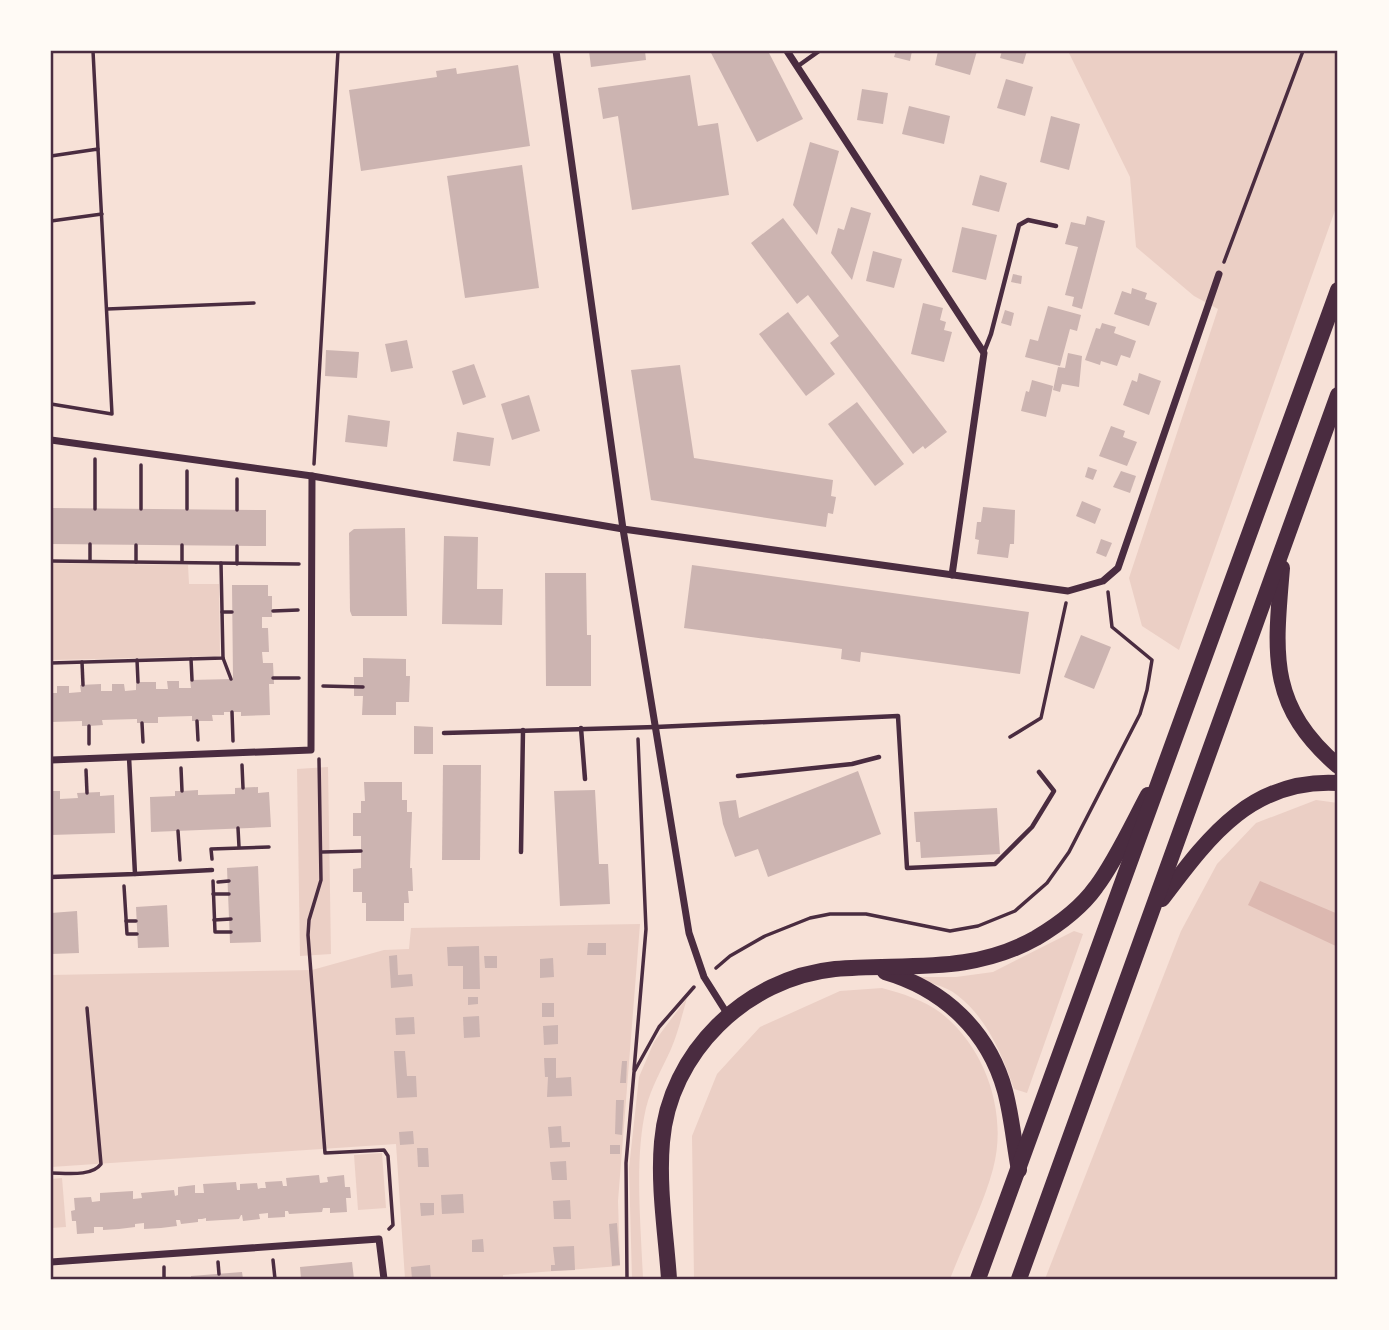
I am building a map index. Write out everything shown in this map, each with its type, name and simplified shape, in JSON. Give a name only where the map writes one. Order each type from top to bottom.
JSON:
[{"type":"highway","points":[[978,1279],[1172,753],[1338,290]]},
{"type":"highway","points":[[1019,1279],[1338,395]]},
{"type":"highway","points":[[1283,548],[1276,642],[1282,683],[1289,703],[1304,730],[1338,766]]},
{"type":"highway","points":[[668,1279],[661,1163],[664,1123],[677,1083],[687,1064],[712,1030],[751,998],[786,981],[833,969],[938,967],[976,961],[1013,950],[1059,923],[1097,887],[1172,753]]},
{"type":"highway","points":[[1152,912],[1204,843],[1233,816],[1268,796],[1287,790],[1338,783]]},
{"type":"highway","points":[[862,968],[902,977],[938,995],[954,1007],[981,1038],[1005,1093],[1019,1171]]},
{"type":"street","points":[[556,51],[623,529],[689,933],[704,977],[728,1015]]},
{"type":"street","points":[[787,51],[984,353],[952,575]]},
{"type":"street","points":[[51,440],[312,476],[623,529],[1068,591],[1102,581],[1118,568],[1219,274]]},
{"type":"street","points":[[51,760],[311,750],[312,476]]},
{"type":"street","points":[[51,1262],[379,1239],[384,1279]]},
{"type":"lane","points":[[797,67],[819,51]]},
{"type":"lane","points":[[984,353],[1019,225],[1028,220],[1055,226]]},
{"type":"lane","points":[[444,733],[898,716],[907,868],[995,864],[1032,827],[1054,791],[1040,772]]},
{"type":"lane","points":[[581,728],[585,779]]},
{"type":"lane","points":[[522,852],[523,730]]},
{"type":"lane","points":[[129,757],[135,874]]},
{"type":"lane","points":[[738,776],[852,764],[879,757]]},
{"type":"lane","points":[[51,877],[212,870]]},
{"type":"path","points":[[51,404],[112,414],[93,51]]},
{"type":"path","points":[[312,476],[316,453],[338,51]]},
{"type":"path","points":[[1219,274],[1303,51]]},
{"type":"path","points":[[51,156],[99,149]]},
{"type":"path","points":[[51,221],[102,214]]},
{"type":"path","points":[[107,309],[254,303]]},
{"type":"path","points":[[95,509],[96,446]]},
{"type":"path","points":[[141,453],[141,509]]},
{"type":"path","points":[[187,459],[187,509]]},
{"type":"path","points":[[237,466],[237,510]]},
{"type":"path","points":[[90,544],[90,560]]},
{"type":"path","points":[[136,545],[136,562]]},
{"type":"path","points":[[182,545],[182,561]]},
{"type":"path","points":[[237,546],[237,564]]},
{"type":"path","points":[[51,561],[312,565]]},
{"type":"path","points":[[221,563],[224,661],[231,679]]},
{"type":"path","points":[[634,1072],[659,1027],[674,1008],[704,977],[730,956],[765,936],[810,918],[830,914],[866,914],[950,931],[978,926],[1015,911],[1047,883],[1069,852],[1140,714],[1147,690],[1152,660],[1112,626],[1109,594],[1102,581]]},
{"type":"path","points":[[1010,737],[1041,718],[1068,591]]},
{"type":"path","points":[[272,611],[286,611]]},
{"type":"path","points":[[222,612],[232,612]]},
{"type":"path","points":[[191,659],[192,680]]},
{"type":"path","points":[[51,663],[191,659],[233,663]]},
{"type":"path","points":[[137,660],[138,682]]},
{"type":"path","points":[[82,662],[83,685]]},
{"type":"path","points":[[273,678],[288,678]]},
{"type":"path","points":[[330,686],[363,687]]},
{"type":"path","points":[[232,712],[243,788]]},
{"type":"path","points":[[197,721],[198,754]]},
{"type":"path","points":[[142,723],[144,757]]},
{"type":"path","points":[[86,793],[89,726]]},
{"type":"path","points":[[628,1279],[626,1163],[646,929],[638,727]]},
{"type":"path","points":[[319,750],[321,880],[307,936],[324,1149],[325,1153],[384,1150],[387,1156],[393,1225],[379,1239]]},
{"type":"path","points":[[180,754],[182,790]]},
{"type":"path","points":[[238,828],[239,848]]},
{"type":"path","points":[[178,831],[180,872]]},
{"type":"path","points":[[231,932],[215,932],[211,849],[268,847]]},
{"type":"path","points":[[321,852],[361,852]]},
{"type":"path","points":[[123,874],[127,934],[137,934]]},
{"type":"path","points":[[213,882],[229,881]]},
{"type":"path","points":[[213,894],[229,894]]},
{"type":"path","points":[[214,920],[231,919]]},
{"type":"path","points":[[126,921],[136,921]]},
{"type":"path","points":[[51,1173],[90,1172],[98,1169],[101,1164],[87,1008]]},
{"type":"path","points":[[272,1247],[275,1279]]},
{"type":"shaded area","points":[[1068,51],[1338,51],[1338,202],[1179,650],[1142,626],[1129,578],[1218,309],[1194,296],[1136,247],[1130,177]]},
{"type":"shaded area","points":[[51,563],[188,565],[189,584],[219,584],[220,656],[51,660]]},
{"type":"shaded area","points":[[328,767],[331,954],[300,956],[297,769]]},
{"type":"shaded area","points":[[1316,800],[1338,803],[1338,1279],[1045,1279],[1181,931],[1217,864],[1256,823]]},
{"type":"shaded area","points":[[1260,881],[1338,914],[1338,947],[1248,905]]},
{"type":"shaded area","points":[[640,924],[618,1201],[620,1266],[503,1275],[503,1279],[405,1279],[396,1144],[51,1167],[51,975],[312,970],[384,950],[409,949],[411,928]]},
{"type":"shaded area","points":[[1074,931],[1083,934],[1027,1093],[1014,1089],[992,1037],[968,1004],[947,989],[910,977],[956,977],[993,972]]},
{"type":"shaded area","points":[[882,988],[928,1004],[957,1027],[981,1063],[995,1105],[998,1126],[993,1169],[950,1279],[694,1279],[692,1136],[717,1074],[760,1027],[840,991]]},
{"type":"shaded area","points":[[687,998],[673,1043],[646,1108],[642,1128],[639,1171],[643,1279],[632,1279],[629,1168],[639,1077],[654,1042]]},
{"type":"shaded area","points":[[382,1153],[386,1208],[358,1210],[354,1155]]},
{"type":"shaded area","points":[[62,1178],[66,1227],[51,1228],[51,1179]]},
{"type":"building","points":[[589,51],[645,51],[646,60],[591,67]]},
{"type":"building","points":[[710,51],[768,51],[803,119],[757,142]]},
{"type":"building","points":[[896,51],[912,51],[910,61],[894,57]]},
{"type":"building","points":[[938,51],[977,51],[970,75],[935,65]]},
{"type":"building","points":[[1002,51],[1027,51],[1023,64],[1000,58]]},
{"type":"building","points":[[518,65],[530,146],[361,171],[349,90],[437,77],[436,71],[456,68],[457,74]]},
{"type":"building","points":[[690,75],[698,126],[718,123],[729,195],[632,210],[618,116],[603,119],[598,88]]},
{"type":"building","points":[[1006,79],[1033,87],[1025,116],[997,108]]},
{"type":"building","points":[[862,89],[888,93],[883,124],[857,120]]},
{"type":"building","points":[[909,106],[950,116],[944,144],[902,134]]},
{"type":"building","points":[[1051,116],[1080,124],[1069,170],[1040,162]]},
{"type":"building","points":[[810,142],[839,151],[817,235],[793,205]]},
{"type":"building","points":[[522,165],[539,288],[465,298],[447,176]]},
{"type":"building","points":[[980,175],[1007,183],[999,212],[972,205]]},
{"type":"building","points":[[851,207],[871,213],[852,280],[831,253],[838,228],[844,230]]},
{"type":"building","points":[[1087,216],[1105,221],[1082,309],[1072,306],[1074,297],[1065,295],[1078,247],[1065,244],[1071,222],[1085,225]]},
{"type":"building","points":[[783,218],[947,432],[925,449],[923,446],[913,454],[830,343],[839,336],[808,295],[797,304],[751,243]]},
{"type":"building","points":[[962,227],[997,235],[986,280],[952,272]]},
{"type":"building","points":[[873,251],[902,259],[894,288],[866,281]]},
{"type":"building","points":[[1013,274],[1022,276],[1021,284],[1011,282]]},
{"type":"building","points":[[1132,288],[1147,293],[1145,299],[1157,303],[1149,326],[1114,314],[1122,291],[1131,294]]},
{"type":"building","points":[[923,303],[943,308],[940,320],[946,322],[944,330],[952,332],[944,362],[911,354]]},
{"type":"building","points":[[1048,306],[1081,315],[1077,331],[1070,329],[1060,366],[1025,357],[1030,339],[1038,341]]},
{"type":"building","points":[[1005,310],[1014,313],[1011,326],[1001,323]]},
{"type":"building","points":[[788,312],[835,374],[806,396],[759,334]]},
{"type":"building","points":[[1102,323],[1116,327],[1114,333],[1136,341],[1130,358],[1121,355],[1117,366],[1101,361],[1100,365],[1085,360],[1096,328],[1100,329]]},
{"type":"building","points":[[407,340],[413,368],[391,372],[385,344]]},
{"type":"building","points":[[326,350],[359,352],[357,378],[325,376]]},
{"type":"building","points":[[1068,353],[1082,356],[1079,387],[1062,384],[1060,392],[1053,390],[1058,367],[1065,368]]},
{"type":"building","points":[[474,364],[486,397],[463,405],[452,371]]},
{"type":"building","points":[[680,365],[694,458],[833,480],[831,496],[836,497],[833,514],[828,513],[826,527],[651,500],[631,370]]},
{"type":"building","points":[[1139,373],[1161,381],[1149,415],[1123,405],[1132,380],[1137,382]]},
{"type":"building","points":[[1032,380],[1053,386],[1046,417],[1021,411]]},
{"type":"building","points":[[529,395],[540,431],[512,440],[501,404]]},
{"type":"building","points":[[857,402],[904,464],[875,486],[828,424]]},
{"type":"building","points":[[348,415],[390,421],[387,447],[345,442]]},
{"type":"building","points":[[1111,426],[1125,431],[1123,437],[1137,442],[1127,466],[1099,456]]},
{"type":"building","points":[[457,432],[494,438],[490,466],[453,461]]},
{"type":"building","points":[[1088,467],[1097,470],[1093,480],[1085,477]]},
{"type":"building","points":[[1121,471],[1136,476],[1130,493],[1113,487]]},
{"type":"building","points":[[1082,501],[1101,509],[1095,524],[1076,516]]},
{"type":"building","points":[[983,507],[1015,510],[1014,544],[1010,544],[1008,558],[977,554],[977,522],[981,522]]},
{"type":"building","points":[[51,508],[266,510],[266,546],[51,544]]},
{"type":"building","points":[[405,528],[407,616],[352,616],[349,533],[354,529]]},
{"type":"building","points":[[444,536],[478,537],[477,589],[503,589],[502,625],[442,624]]},
{"type":"building","points":[[1101,539],[1112,543],[1106,557],[1096,553]]},
{"type":"building","points":[[692,565],[1029,612],[1020,674],[861,652],[860,662],[841,659],[842,649],[684,628]]},
{"type":"building","points":[[545,573],[586,573],[587,635],[591,635],[591,686],[546,686]]},
{"type":"building","points":[[232,585],[268,585],[268,596],[272,596],[272,617],[262,617],[262,628],[268,628],[269,652],[262,652],[263,663],[273,663],[274,684],[269,684],[270,715],[241,716],[241,712],[224,712],[224,715],[212,715],[213,721],[192,721],[192,716],[158,717],[158,723],[137,723],[137,719],[102,720],[103,725],[89,726],[82,726],[82,721],[51,722],[51,693],[57,693],[57,686],[69,686],[69,693],[81,692],[80,685],[101,684],[101,691],[112,691],[112,684],[124,684],[125,691],[136,690],[136,682],[156,682],[156,689],[168,689],[167,681],[179,681],[179,688],[191,688],[190,680],[233,679]]},
{"type":"building","points":[[1081,635],[1111,647],[1094,689],[1064,677]]},
{"type":"building","points":[[363,658],[406,659],[406,676],[410,676],[409,702],[396,702],[396,715],[362,715],[363,696],[354,696],[354,677],[363,677]]},
{"type":"building","points":[[414,726],[433,727],[433,754],[414,754]]},
{"type":"building","points":[[443,765],[481,765],[480,860],[442,860]]},
{"type":"building","points":[[858,771],[881,834],[768,877],[758,849],[735,857],[723,824],[719,802],[736,800],[739,818]]},
{"type":"building","points":[[364,782],[402,782],[402,800],[407,800],[407,812],[412,812],[410,868],[413,891],[408,891],[409,903],[404,903],[404,921],[366,921],[366,903],[362,903],[362,892],[353,892],[353,869],[361,868],[361,836],[353,836],[353,813],[361,813],[361,801],[365,801]]},
{"type":"building","points":[[258,787],[258,793],[269,792],[271,827],[151,832],[150,797],[175,796],[175,791],[198,790],[198,795],[235,794],[235,788]]},
{"type":"building","points":[[595,790],[599,864],[608,864],[610,904],[560,906],[554,791]]},
{"type":"building","points":[[51,791],[60,791],[60,799],[78,798],[77,793],[100,792],[100,796],[114,795],[115,833],[51,835]]},
{"type":"building","points":[[997,808],[1000,854],[921,858],[920,842],[916,842],[914,812]]},
{"type":"building","points":[[258,866],[261,942],[230,943],[227,868]]},
{"type":"building","points":[[167,905],[169,947],[138,948],[136,907]]},
{"type":"building","points":[[77,911],[79,953],[51,954],[51,913]]},
{"type":"building","points":[[588,943],[606,943],[606,955],[587,955]]},
{"type":"building","points":[[479,946],[480,989],[463,989],[463,966],[448,966],[447,947]]},
{"type":"building","points":[[397,955],[398,975],[412,974],[413,986],[391,988],[389,956]]},
{"type":"building","points":[[484,956],[497,956],[497,968],[485,968]]},
{"type":"building","points":[[553,958],[554,977],[540,978],[540,959]]},
{"type":"building","points":[[468,997],[478,997],[478,1004],[468,1005]]},
{"type":"building","points":[[542,1003],[554,1003],[554,1017],[542,1017]]},
{"type":"building","points":[[479,1016],[480,1037],[464,1038],[463,1017]]},
{"type":"building","points":[[414,1017],[415,1034],[396,1035],[395,1018]]},
{"type":"building","points":[[558,1025],[558,1044],[544,1045],[543,1026]]},
{"type":"building","points":[[394,1051],[405,1051],[407,1076],[416,1076],[417,1097],[397,1098]]},
{"type":"building","points":[[544,1058],[556,1058],[556,1078],[571,1077],[572,1096],[547,1097],[548,1077],[545,1077]]},
{"type":"building","points":[[622,1061],[627,1061],[626,1083],[620,1083]]},
{"type":"building","points":[[616,1100],[624,1100],[622,1135],[615,1134]]},
{"type":"building","points":[[561,1126],[562,1142],[570,1142],[570,1147],[550,1148],[548,1127]]},
{"type":"building","points":[[413,1131],[414,1144],[400,1145],[399,1132]]},
{"type":"building","points":[[610,1145],[620,1145],[620,1154],[610,1154]]},
{"type":"building","points":[[417,1148],[428,1148],[429,1167],[418,1167]]},
{"type":"building","points":[[566,1161],[567,1180],[552,1180],[550,1162]]},
{"type":"building","points":[[319,1175],[320,1183],[328,1182],[327,1177],[344,1175],[345,1187],[350,1187],[351,1198],[346,1198],[347,1212],[330,1213],[330,1208],[323,1208],[322,1212],[289,1214],[285,1211],[285,1217],[268,1218],[268,1213],[259,1214],[260,1219],[243,1221],[242,1215],[239,1219],[206,1221],[206,1218],[181,1224],[180,1220],[176,1220],[177,1226],[144,1229],[144,1223],[119,1229],[103,1230],[103,1227],[94,1227],[94,1233],[77,1234],[76,1221],[72,1221],[74,1198],[91,1197],[92,1202],[100,1201],[100,1193],[133,1191],[133,1199],[142,1198],[141,1193],[174,1190],[175,1196],[178,1195],[178,1187],[195,1185],[195,1193],[204,1193],[203,1184],[236,1182],[237,1190],[240,1190],[240,1184],[257,1183],[258,1189],[266,1188],[265,1182],[282,1181],[283,1186],[287,1186],[286,1178]]},
{"type":"building","points":[[463,1194],[464,1213],[442,1214],[441,1195]]},
{"type":"building","points":[[570,1200],[571,1219],[554,1219],[553,1201]]},
{"type":"building","points":[[420,1203],[434,1203],[434,1215],[421,1216]]},
{"type":"building","points":[[617,1223],[620,1265],[612,1266],[609,1224]]},
{"type":"building","points":[[483,1239],[484,1252],[472,1252],[472,1240]]},
{"type":"building","points":[[574,1246],[575,1270],[551,1271],[551,1265],[555,1265],[553,1247]]},
{"type":"building","points":[[352,1262],[354,1279],[301,1279],[300,1267]]},
{"type":"building","points":[[430,1265],[431,1279],[412,1279],[411,1267]]},
{"type":"building","points":[[242,1272],[243,1279],[191,1279],[191,1276]]}]
